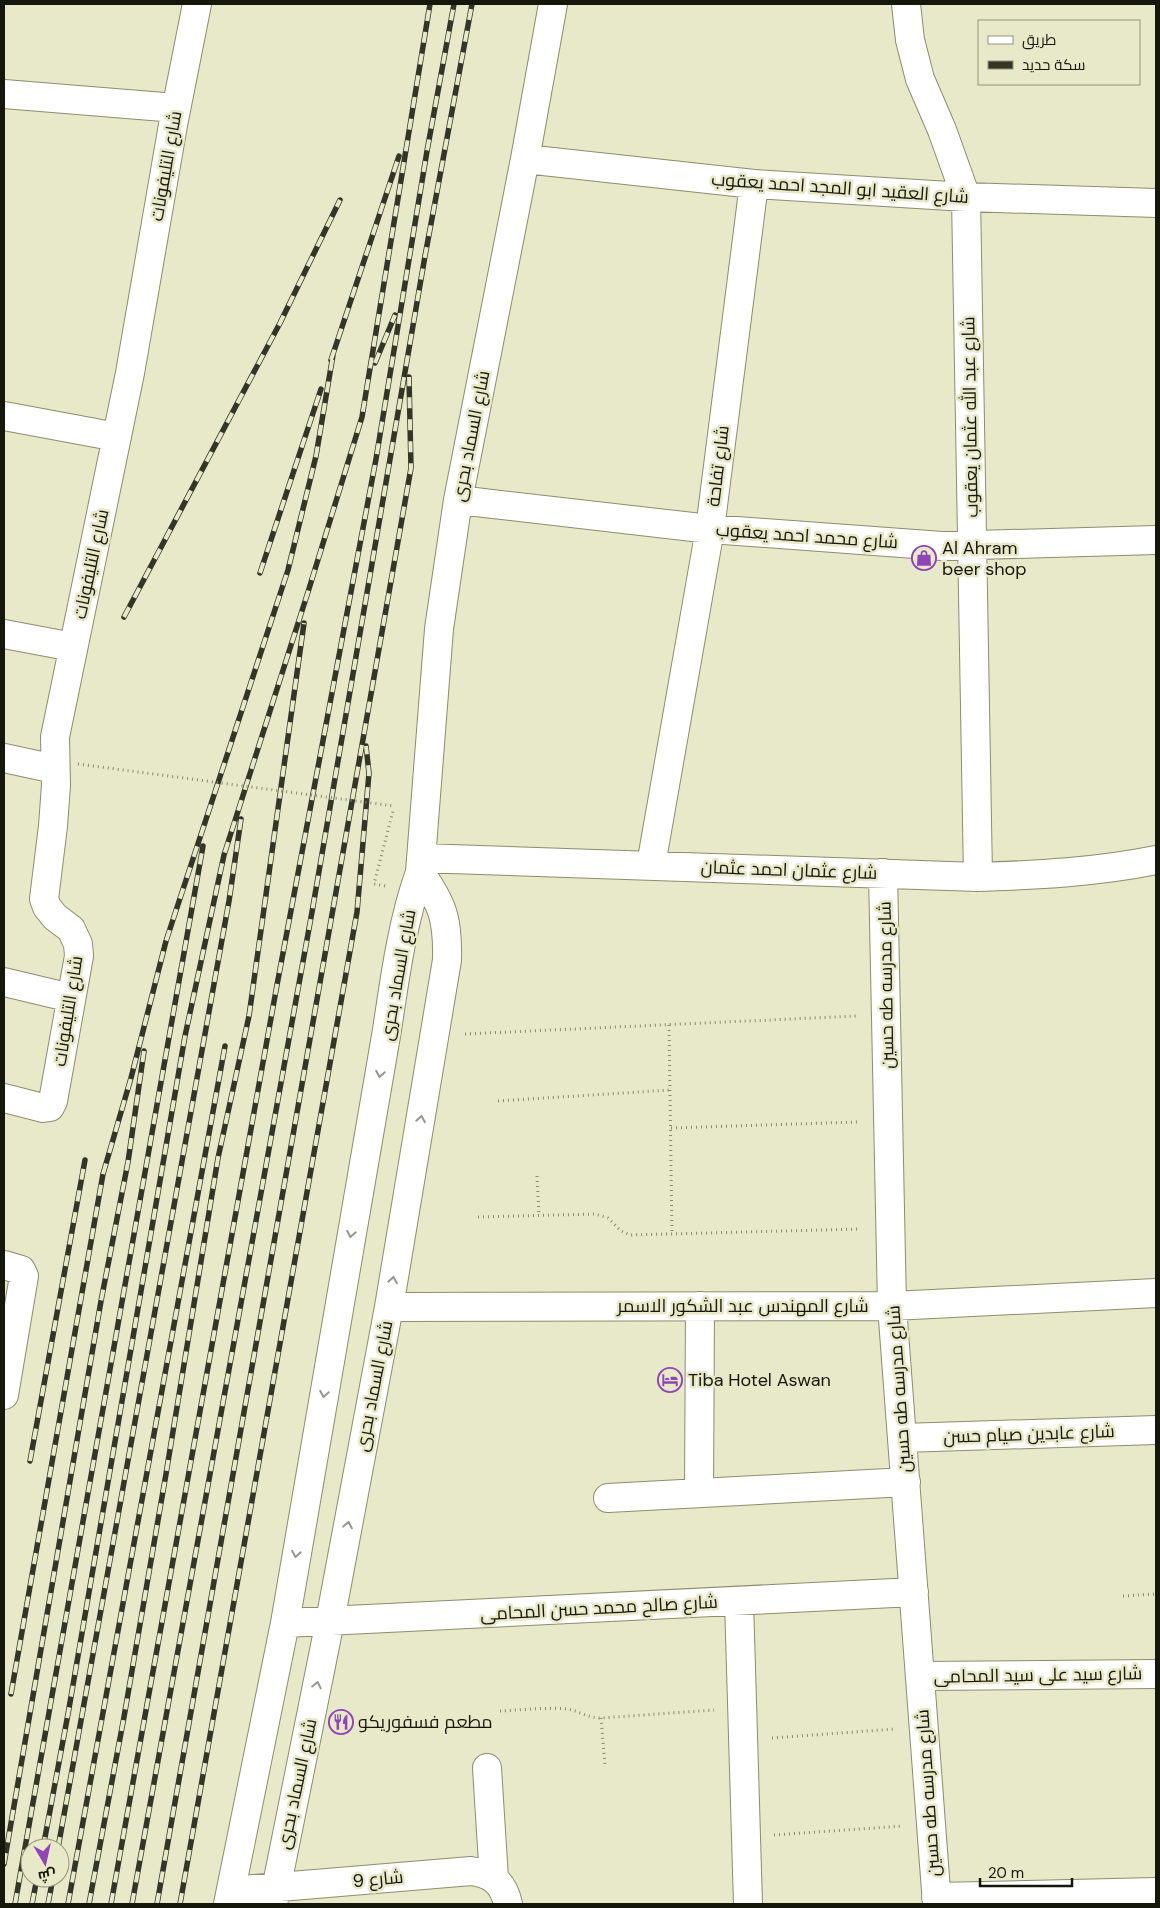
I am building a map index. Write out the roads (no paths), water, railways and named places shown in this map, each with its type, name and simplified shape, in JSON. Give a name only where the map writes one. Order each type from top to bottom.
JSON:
[{"type":"street","name":"شارع التليفونات","points":[[4,1098],[43,1108],[50,1107],[53,1101],[79,956],[78,944],[71,929],[55,917],[47,907],[44,899],[53,826],[67,766],[55,737],[130,373],[176,108],[197,4]]},
{"type":"street","name":"شارع السماد بحرى","points":[[230,1898],[285,1623],[388,1030],[399,953],[420,865],[439,629],[458,500],[525,159],[553,4]]},
{"type":"street","name":"شارع عبد الله عثمان يعقوب","points":[[906,4],[910,40],[920,79],[942,130],[966,197],[978,877]]},
{"type":"street","points":[[4,94],[176,108]]},
{"type":"street","name":"شارع العقيد ابو المجد احمد يعقوب","points":[[525,159],[754,184],[966,197],[1156,203]]},
{"type":"street","name":"شارع تفاحة","points":[[651,865],[710,529],[754,184]]},
{"type":"street","points":[[4,416],[117,436]]},
{"type":"street","name":"شارع محمد احمد يعقوب","points":[[458,500],[710,529],[942,546],[1156,540]]},
{"type":"street","points":[[4,634],[74,647]]},
{"type":"street","points":[[4,758],[67,766]]},
{"type":"street","name":"شارع عثمان احمد عثمان","points":[[420,865],[651,865],[978,877],[1051,874],[1125,866],[1156,860]]},
{"type":"street","name":"شارع السماد بحرى","points":[[274,1896],[330,1621],[389,1307],[447,960],[448,933],[442,910],[420,865]]},
{"type":"street","name":"شارع مدرسه طه حسين","points":[[883,873],[892,1306],[936,1901]]},
{"type":"street","points":[[4,982],[71,998]]},
{"type":"street","points":[[5,1384],[24,1276],[21,1270],[10,1266]]},
{"type":"street","name":"شارع المهندس عبد الشكور الاسمر","points":[[389,1307],[892,1306],[1156,1293]]},
{"type":"street","points":[[699,1493],[700,1306]]},
{"type":"street","name":"شارع عابدين صيام حسن","points":[[902,1438],[1156,1430]]},
{"type":"street","points":[[608,1498],[906,1482]]},
{"type":"street","name":"شارع صالح محمد حسن المحامى","points":[[285,1623],[914,1592]]},
{"type":"street","points":[[739,1601],[748,1904]]},
{"type":"street","name":"شارع سيد على سيد المحامى","points":[[920,1676],[1156,1674]]},
{"type":"street","points":[[487,1768],[494,1879],[506,1896],[508,1904]]},
{"type":"street","name":"شارع 9","points":[[230,1898],[274,1896],[471,1872],[485,1873],[494,1879]]},
{"type":"street","points":[[936,1901],[1156,1892]]},
{"type":"railway","points":[[45,1838],[185,1036],[224,855],[362,417],[430,4]]},
{"type":"railway","points":[[111,1904],[277,985],[376,459],[427,151],[454,4]]},
{"type":"railway","points":[[132,1904],[312,912],[425,256],[472,4]]},
{"type":"railway","points":[[331,360],[399,156]]},
{"type":"railway","points":[[124,617],[280,323],[340,200]]},
{"type":"railway","points":[[375,363],[395,315]]},
{"type":"railway","points":[[11,1694],[103,1174],[131,1078],[166,941],[288,570],[316,456],[333,355]]},
{"type":"railway","points":[[157,1904],[411,468],[409,377]]},
{"type":"railway","points":[[260,573],[321,389]]},
{"type":"railway","points":[[89,1904],[124,1717],[218,1158],[249,1016],[304,623]]},
{"type":"railway","points":[[180,1904],[357,912],[369,773],[366,746]]},
{"type":"railway","points":[[60,1838],[229,901],[241,819]]},
{"type":"railway","points":[[15,1904],[203,846]]},
{"type":"railway","points":[[68,1904],[225,1046]]},
{"type":"railway","points":[[4,1864],[101,1301],[128,1162],[144,1051]]},
{"type":"railway","points":[[30,1461],[85,1160]]},
{"type":"railway","points":[[32,1904],[35,1888]]},
{"type":"railway","points":[[48,1904],[51,1888]]},
{"type":"place","name":"Al Ahram beer shop","points":[[924,558]]},
{"type":"place","name":"Tiba Hotel Aswan","points":[[670,1380]]},
{"type":"place","name":"مطعم فسفوريكو","points":[[341,1722]]}]
